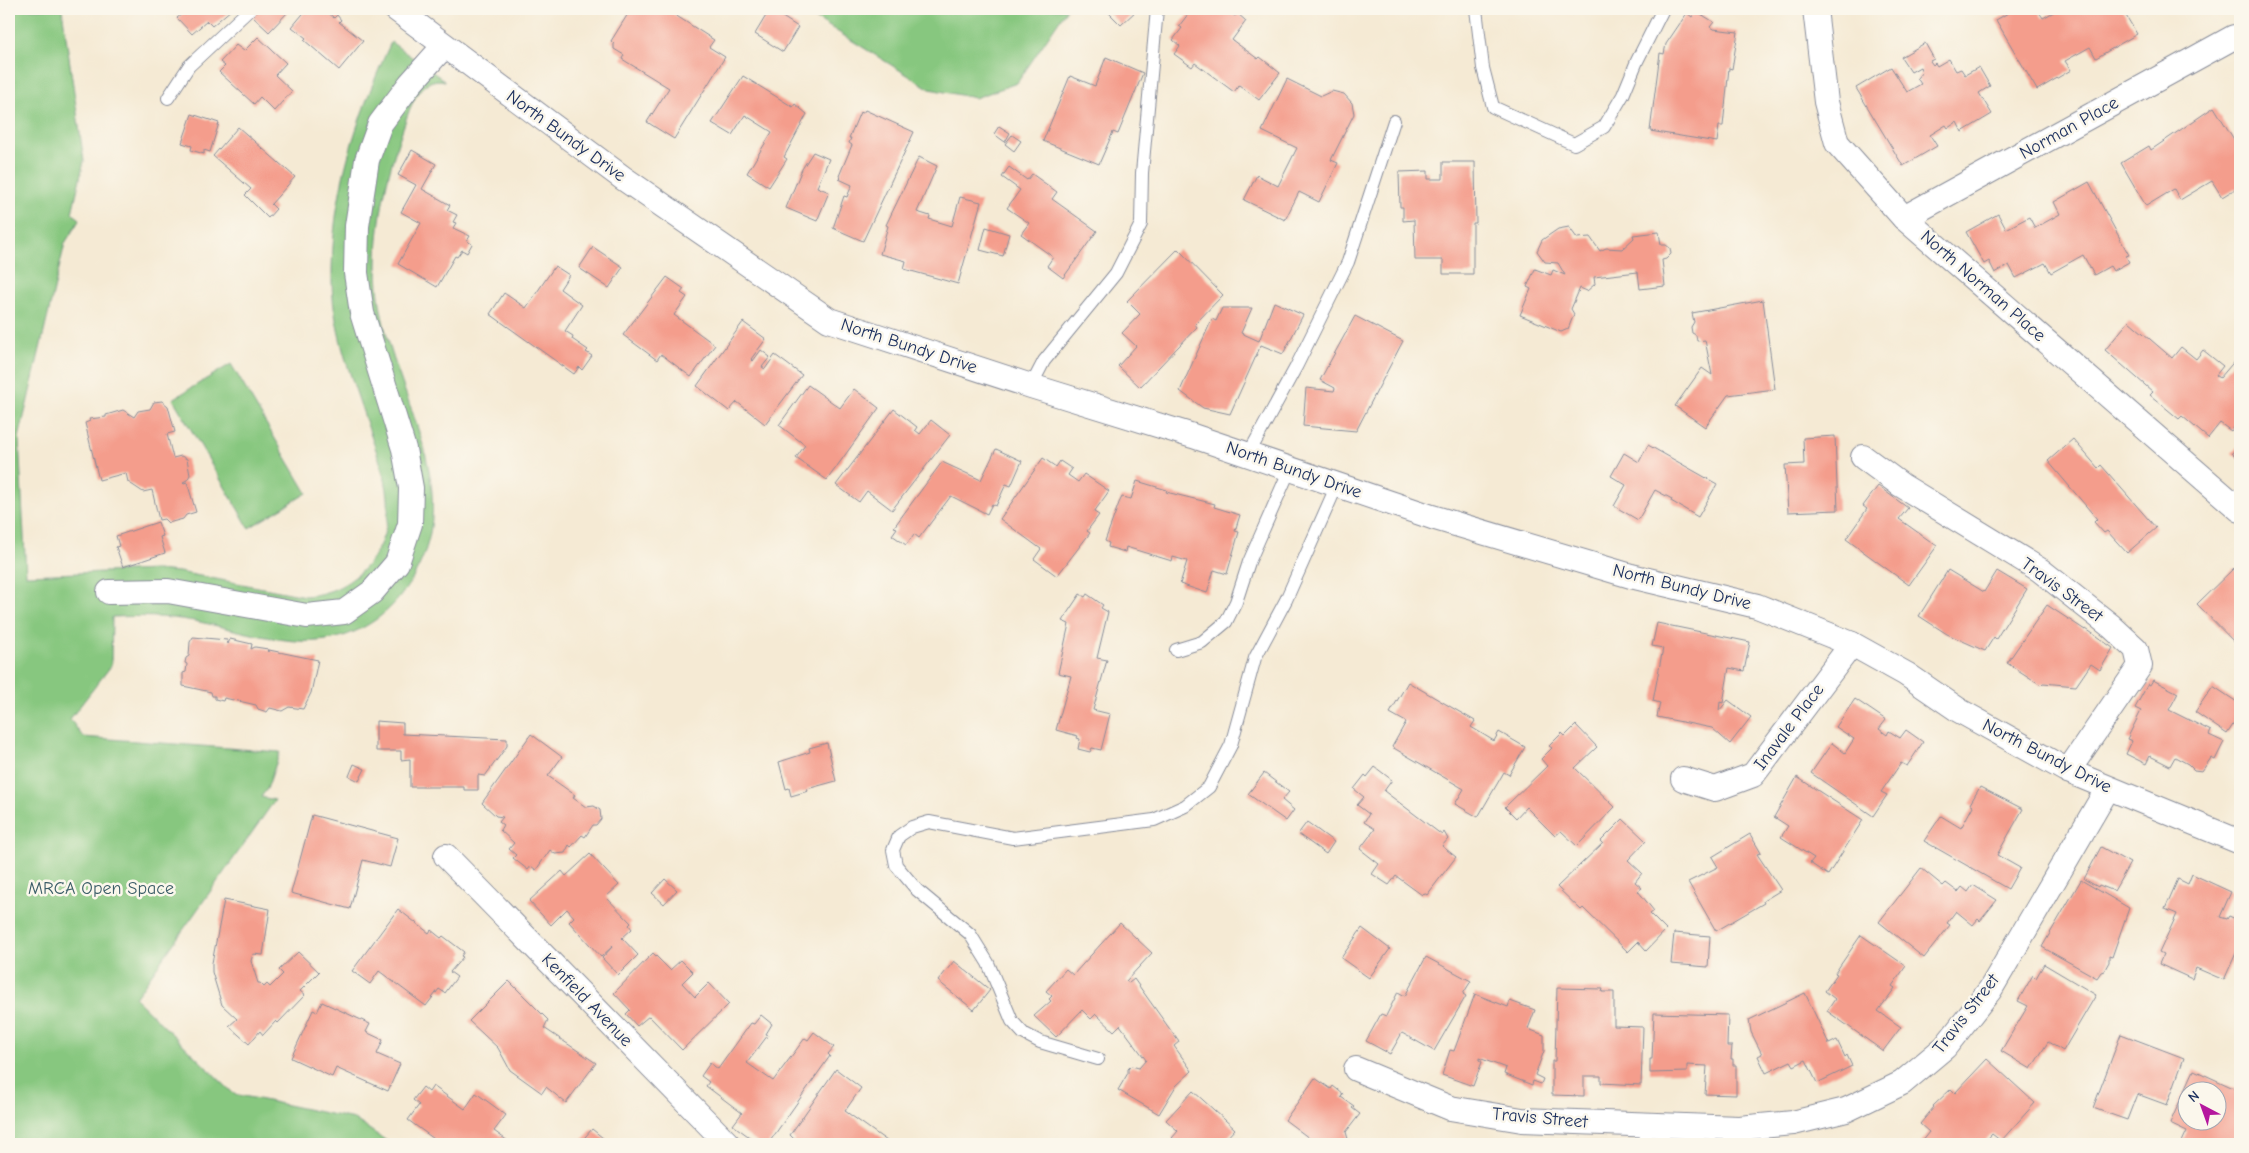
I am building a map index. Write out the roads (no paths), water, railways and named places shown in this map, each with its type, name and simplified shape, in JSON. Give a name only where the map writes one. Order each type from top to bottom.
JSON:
[{"type":"street","name":"North Bundy Drive","points":[[396,9],[624,178],[829,320],[1248,455],[1432,517],[1631,576],[1757,606],[1852,644],[1906,674],[1960,711],[2068,771],[2240,842]]},
{"type":"street","name":"North Norman Place","points":[[1815,9],[1826,102],[1837,143],[1904,218],[2240,510]]},
{"type":"street","name":"Norman Place","points":[[1904,218],[2237,35]]},
{"type":"street","points":[[109,592],[168,591],[307,616],[344,612],[372,592],[397,563],[410,524],[411,488],[404,448],[362,313],[356,273],[357,226],[367,160],[380,124],[410,84],[444,46]]},
{"type":"street","name":"Travis Street","points":[[1863,457],[1901,485],[2040,570],[2111,626],[2136,649],[2140,666],[2068,771]]},
{"type":"street","name":"Inavale Place","points":[[1683,779],[1716,788],[1753,775],[1852,644]]},
{"type":"street","name":"Travis Street","points":[[1356,1069],[1450,1108],[1522,1120],[1646,1134],[1793,1123],[1846,1110],[1902,1083],[1946,1047],[1990,990],[2108,788]]},
{"type":"street","name":"Kenfield Avenue","points":[[446,856],[728,1144]]},
{"type":"lane","points":[[168,98],[189,66],[250,9]]},
{"type":"lane","points":[[1031,386],[1044,361],[1116,273],[1140,224],[1142,174],[1157,9]]},
{"type":"lane","points":[[1476,9],[1483,68],[1493,107],[1574,144],[1604,127],[1623,95],[1637,61],[1663,9]]},
{"type":"lane","points":[[1248,455],[1296,367],[1348,262],[1394,121]]},
{"type":"lane","points":[[1176,650],[1202,642],[1226,622],[1236,602],[1249,562],[1290,469]]},
{"type":"lane","points":[[1098,1059],[1040,1042],[1023,1033],[1012,1021],[988,963],[970,934],[917,890],[896,865],[893,850],[899,836],[912,827],[929,822],[1013,838],[1154,820],[1185,806],[1209,787],[1231,745],[1255,658],[1286,600],[1337,485]]},
{"type":"park label","name":"MRCA Open Space","points":[[101,888]]}]
